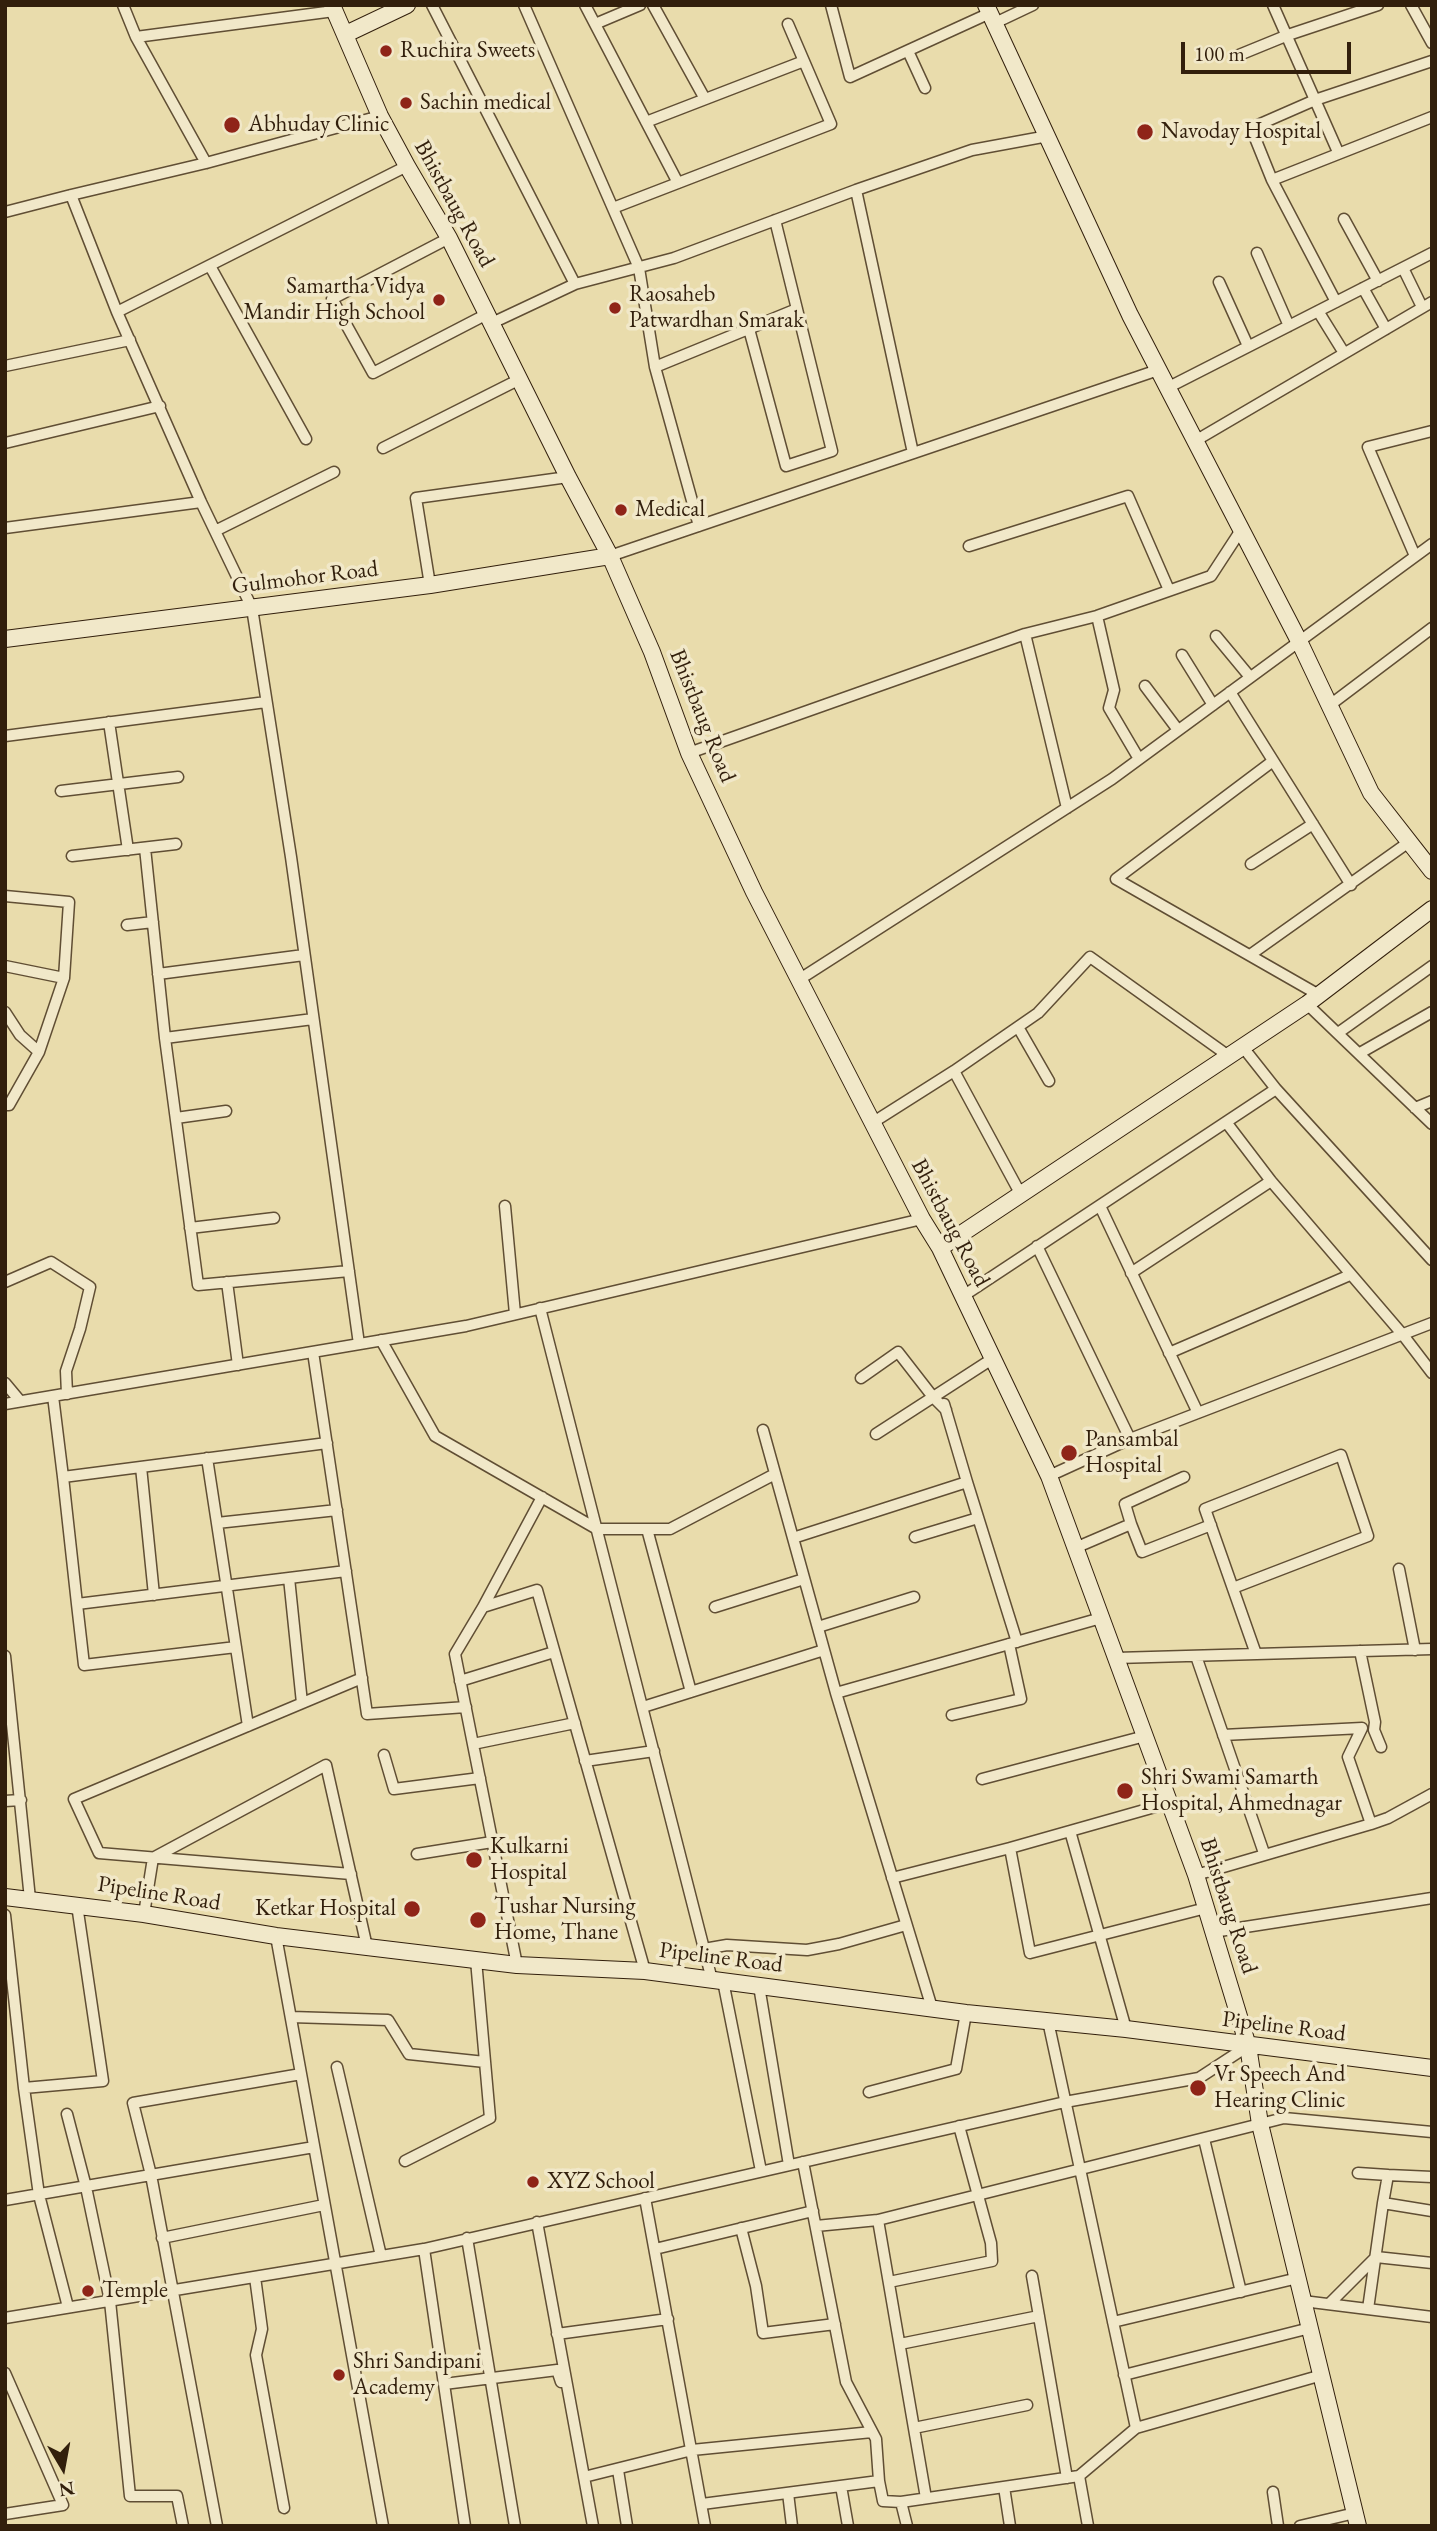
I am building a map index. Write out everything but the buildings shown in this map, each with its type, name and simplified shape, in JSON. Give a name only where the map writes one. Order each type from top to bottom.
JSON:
[{"type":"street","points":[[123,5],[135,37],[206,163]]},
{"type":"street","points":[[346,34],[407,5]]},
{"type":"street","points":[[432,5],[575,284]]},
{"type":"street","points":[[524,5],[639,268],[655,368],[699,526]]},
{"type":"street","points":[[585,5],[678,183]]},
{"type":"street","points":[[595,24],[640,5]]},
{"type":"street","points":[[653,5],[705,99]]},
{"type":"street","points":[[831,5],[849,77],[990,14],[1033,5]]},
{"type":"street","points":[[1273,5],[1339,152]]},
{"type":"street","points":[[1239,55],[1288,35],[1377,5]]},
{"type":"street","points":[[1411,5],[1432,43]]},
{"type":"street","points":[[135,37],[333,8]]},
{"type":"street","name":"Bhistbaug Road","points":[[333,8],[380,116],[449,238],[610,556],[652,652],[690,753],[754,892],[922,1219],[940,1248],[1049,1476],[1196,1875],[1248,2046],[1260,2124],[1357,2519]]},
{"type":"street","points":[[990,14],[1130,315],[1299,641],[1371,793],[1430,865]]},
{"type":"street","points":[[613,208],[831,124],[788,24]]},
{"type":"street","points":[[908,51],[925,88]]},
{"type":"street","points":[[646,122],[804,61]]},
{"type":"street","points":[[1336,302],[1272,180],[1251,128],[1315,100],[1432,61]]},
{"type":"street","points":[[5,212],[206,163],[380,116]]},
{"type":"street","points":[[1272,180],[1432,117]]},
{"type":"street","points":[[449,238],[332,299],[373,373],[489,318],[575,284],[674,258],[972,150],[1048,136]]},
{"type":"street","points":[[117,312],[407,166]]},
{"type":"street","points":[[856,190],[913,453]]},
{"type":"street","points":[[71,195],[117,312],[201,502],[252,608],[291,857],[359,1344]]},
{"type":"street","points":[[1344,219],[1378,281]]},
{"type":"street","points":[[749,329],[786,466],[832,451],[775,220]]},
{"type":"street","points":[[1257,253],[1289,326]]},
{"type":"street","points":[[1167,388],[1432,253]]},
{"type":"street","points":[[210,266],[306,439]]},
{"type":"street","points":[[1195,441],[1427,305],[1403,268]]},
{"type":"street","points":[[1219,282],[1248,346]]},
{"type":"street","points":[[1363,288],[1386,329]]},
{"type":"street","points":[[655,368],[797,309]]},
{"type":"street","points":[[1318,311],[1344,353]]},
{"type":"street","points":[[5,366],[130,340]]},
{"type":"street","points":[[610,556],[1158,370]]},
{"type":"street","points":[[383,448],[520,379]]},
{"type":"street","points":[[5,443],[160,406]]},
{"type":"street","points":[[1415,556],[1368,447],[1432,431]]},
{"type":"street","points":[[215,531],[334,472]]},
{"type":"street","points":[[430,585],[416,498],[568,477]]},
{"type":"street","points":[[969,546],[1129,496],[1170,590]]},
{"type":"street","points":[[6,524],[201,502]]},
{"type":"street","points":[[690,753],[1025,634],[1097,616],[1211,576],[1241,530]]},
{"type":"street","points":[[800,979],[1139,759],[1432,544]]},
{"type":"street","name":"Gulmohor Road","points":[[5,639],[430,585],[610,556]]},
{"type":"street","points":[[1097,616],[1114,690],[1109,708],[1139,759]]},
{"type":"street","points":[[1330,705],[1432,628]]},
{"type":"street","points":[[1025,634],[1066,808]]},
{"type":"street","points":[[1216,636],[1250,677]]},
{"type":"street","points":[[1182,654],[1213,705]]},
{"type":"street","points":[[1145,686],[1178,730]]},
{"type":"street","points":[[1230,692],[1351,885]]},
{"type":"street","points":[[5,736],[266,702]]},
{"type":"street","points":[[108,722],[128,850]]},
{"type":"street","points":[[1273,761],[1116,879],[1250,955],[1313,999],[1338,1033],[1432,1124]]},
{"type":"street","points":[[61,792],[178,777]]},
{"type":"street","points":[[1251,864],[1313,824]]},
{"type":"street","points":[[1250,955],[1409,842]]},
{"type":"street","points":[[72,856],[176,844]]},
{"type":"street","points":[[145,848],[165,1038],[198,1285],[349,1270]]},
{"type":"street","points":[[5,896],[69,902],[65,978],[39,1052],[9,1105],[5,1105]]},
{"type":"street","points":[[940,1248],[1313,999],[1432,909]]},
{"type":"street","points":[[127,925],[153,922]]},
{"type":"street","points":[[158,974],[304,955]]},
{"type":"street","points":[[872,1123],[1038,1013],[1090,957],[1236,1051],[1276,1090],[1432,1260]]},
{"type":"street","points":[[5,966],[65,978]]},
{"type":"street","points":[[1338,1033],[1432,966]]},
{"type":"street","points":[[5,1012],[20,1035],[39,1052]]},
{"type":"street","points":[[1360,1053],[1432,1012]]},
{"type":"street","points":[[165,1038],[313,1019]]},
{"type":"street","points":[[1018,1027],[1049,1080]]},
{"type":"street","points":[[954,1071],[1020,1193]]},
{"type":"street","points":[[963,1296],[1276,1090]]},
{"type":"street","points":[[1415,1108],[1432,1101]]},
{"type":"street","points":[[176,1118],[226,1111]]},
{"type":"street","points":[[1226,1122],[1271,1181],[1403,1335],[1432,1373]]},
{"type":"street","points":[[1131,1273],[1271,1181]]},
{"type":"street","points":[[505,1206],[515,1314]]},
{"type":"street","points":[[1100,1206],[1198,1413]]},
{"type":"street","points":[[190,1228],[274,1218]]},
{"type":"street","points":[[5,1404],[466,1326],[922,1219]]},
{"type":"street","points":[[1037,1246],[1130,1439]]},
{"type":"street","points":[[5,1282],[51,1262],[90,1287],[66,1371],[67,1394]]},
{"type":"street","points":[[1169,1353],[1350,1275]]},
{"type":"street","points":[[227,1282],[238,1365]]},
{"type":"street","points":[[540,1308],[704,1949],[718,1980],[761,2171]]},
{"type":"street","points":[[1049,1476],[1130,1439],[1432,1323]]},
{"type":"street","points":[[381,1340],[435,1436],[597,1529],[670,1529],[775,1474]]},
{"type":"street","points":[[313,1352],[367,1714],[466,1707]]},
{"type":"street","points":[[861,1378],[898,1352],[937,1395],[946,1409],[1013,1643],[1021,1699],[952,1715]]},
{"type":"street","points":[[876,1434],[992,1359]]},
{"type":"street","points":[[5,1383],[20,1401]]},
{"type":"street","points":[[53,1396],[84,1665],[236,1647]]},
{"type":"street","points":[[763,1430],[836,1693],[932,2008]]},
{"type":"street","points":[[63,1477],[327,1443]]},
{"type":"street","points":[[1233,1588],[1368,1536],[1341,1455],[1205,1509],[1256,1654]]},
{"type":"street","points":[[207,1458],[248,1726]]},
{"type":"street","points":[[141,1467],[154,1595]]},
{"type":"street","points":[[1184,1477],[1125,1504],[1142,1552],[1211,1525]]},
{"type":"street","points":[[793,1538],[967,1482]]},
{"type":"street","points":[[517,1965],[455,1654],[542,1497]]},
{"type":"street","points":[[217,1523],[337,1510]]},
{"type":"street","points":[[915,1537],[978,1518]]},
{"type":"street","points":[[1075,1548],[1131,1524]]},
{"type":"street","points":[[647,1529],[691,1692]]},
{"type":"street","points":[[1399,1569],[1415,1650]]},
{"type":"street","points":[[77,1604],[346,1571]]},
{"type":"street","points":[[289,1578],[302,1703]]},
{"type":"street","points":[[715,1607],[804,1579]]},
{"type":"street","points":[[483,1607],[537,1590],[645,1972]]},
{"type":"street","points":[[818,1627],[914,1597]]},
{"type":"street","points":[[836,1693],[1101,1618]]},
{"type":"street","points":[[1116,1658],[1432,1649]]},
{"type":"street","points":[[643,1707],[824,1650]]},
{"type":"street","points":[[1360,1651],[1375,1722],[1348,1758],[1371,1824]]},
{"type":"street","points":[[460,1681],[555,1652]]},
{"type":"street","points":[[5,1656],[30,1899]]},
{"type":"street","points":[[1196,1656],[1264,1853]]},
{"type":"street","points":[[351,1874],[99,1853],[74,1799],[362,1678]]},
{"type":"street","points":[[473,1744],[575,1723]]},
{"type":"street","points":[[1223,1735],[1368,1729]]},
{"type":"street","points":[[1368,1729],[1381,1747]]},
{"type":"street","points":[[982,1779],[1145,1737]]},
{"type":"street","points":[[585,1760],[654,1751]]},
{"type":"street","points":[[384,1755],[394,1789],[480,1778]]},
{"type":"street","points":[[153,1858],[326,1765],[367,1947]]},
{"type":"street","points":[[1196,1875],[1371,1824],[1388,1818],[1432,1794]]},
{"type":"street","points":[[5,1801],[21,1800]]},
{"type":"street","points":[[892,1878],[1169,1803]]},
{"type":"street","points":[[1070,1830],[1126,2029]]},
{"type":"street","points":[[417,1854],[492,1842]]},
{"type":"street","points":[[1010,1848],[1030,1953],[1206,1908]]},
{"type":"street","points":[[144,1914],[153,1858]]},
{"type":"street","name":"Pipeline Road","points":[[5,1897],[144,1914],[276,1936],[517,1965],[645,1972],[718,1980],[966,2013],[1126,2029],[1432,2068]]},
{"type":"street","points":[[1213,1932],[1432,1898]]},
{"type":"street","points":[[24,2088],[103,2081],[77,1905]]},
{"type":"street","points":[[5,1915],[39,2195],[68,2307]]},
{"type":"street","points":[[704,1949],[727,1945],[807,1950],[906,1925]]},
{"type":"street","points":[[276,1936],[383,2526]]},
{"type":"street","points":[[405,2161],[491,2118],[476,1960]]},
{"type":"street","points":[[759,1986],[789,2165]]},
{"type":"street","points":[[869,2092],[956,2069],[966,2013]]},
{"type":"street","points":[[291,2017],[388,2020],[409,2054],[485,2062]]},
{"type":"street","points":[[1048,2021],[1136,2428]]},
{"type":"street","points":[[5,2318],[424,2249],[1065,2102],[1199,2078],[1248,2046]]},
{"type":"street","points":[[337,2067],[381,2256]]},
{"type":"street","points":[[216,2526],[151,2175],[133,2103],[301,2074]]},
{"type":"street","points":[[67,2114],[86,2187],[110,2301],[130,2496],[177,2496],[183,2526]]},
{"type":"street","points":[[816,2226],[878,2220],[1284,2118],[1432,2132]]},
{"type":"street","points":[[889,2282],[992,2261],[991,2243],[959,2126]]},
{"type":"street","points":[[1203,2139],[1241,2292]]},
{"type":"street","points":[[5,2200],[314,2147]]},
{"type":"street","points":[[803,2162],[846,2382],[876,2439],[883,2501],[901,2502],[1073,2477],[1136,2428],[1322,2375]]},
{"type":"street","points":[[1358,2173],[1432,2177]]},
{"type":"street","points":[[1367,2309],[1388,2175]]},
{"type":"street","points":[[645,2198],[705,2526]]},
{"type":"street","points":[[1383,2203],[1432,2211]]},
{"type":"street","points":[[162,2238],[324,2205]]},
{"type":"street","points":[[655,2249],[813,2211]]},
{"type":"street","points":[[878,2220],[926,2498]]},
{"type":"street","points":[[537,2222],[593,2526]]},
{"type":"street","points":[[741,2228],[756,2286],[764,2333],[835,2325]]},
{"type":"street","points":[[467,2238],[515,2526]]},
{"type":"street","points":[[424,2249],[465,2526]]},
{"type":"street","points":[[1376,2256],[1432,2263]]},
{"type":"street","points":[[1329,2304],[1376,2256]]},
{"type":"street","points":[[1032,2276],[1073,2477],[1088,2526]]},
{"type":"street","points":[[256,2277],[262,2329],[256,2355],[284,2508]]},
{"type":"street","points":[[1112,2322],[1298,2278]]},
{"type":"street","points":[[1303,2301],[1432,2317]]},
{"type":"street","points":[[900,2344],[1039,2316]]},
{"type":"street","points":[[557,2334],[668,2319]]},
{"type":"street","points":[[1124,2375],[1310,2328]]},
{"type":"street","points":[[444,2384],[557,2370],[566,2401],[575,2454],[580,2459]]},
{"type":"street","points":[[5,2373],[63,2505],[6,2514],[9,2526]]},
{"type":"street","points":[[914,2428],[1027,2405]]},
{"type":"street","points":[[584,2477],[692,2450],[872,2432]]},
{"type":"street","points":[[618,2470],[627,2526]]},
{"type":"street","points":[[702,2504],[880,2481]]},
{"type":"street","points":[[841,2486],[848,2526]]},
{"type":"street","points":[[1004,2487],[1010,2526]]},
{"type":"street","points":[[1273,2492],[1278,2526]]},
{"type":"street","points":[[788,2493],[792,2526]]},
{"type":"street","points":[[901,2502],[907,2526]]},
{"type":"street","points":[[1300,2526],[1357,2519]]},
{"type":"place","name":"Ruchira Sweets","points":[[386,51]]},
{"type":"place","name":"Sachin medical","points":[[406,103]]},
{"type":"place","name":"Abhuday Clinic","points":[[232,125]]},
{"type":"place","name":"Navoday Hospital","points":[[1145,132]]},
{"type":"place","name":"Samartha Vidya Mandir High School","points":[[439,300]]},
{"type":"place","name":"Raosaheb Patwardhan Smarak","points":[[615,308]]},
{"type":"place","name":"Medical","points":[[621,510]]},
{"type":"place","name":"Pansambal Hospital","points":[[1069,1453]]},
{"type":"place","name":"Shri Swami Samarth Hospital, Ahmednagar","points":[[1125,1791]]},
{"type":"place","name":"Kulkarni Hospital","points":[[474,1860]]},
{"type":"place","name":"Ketkar Hospital","points":[[412,1909]]},
{"type":"place","name":"Tushar Nursing Home, Thane","points":[[478,1920]]},
{"type":"place","name":"Vr Speech And Hearing Clinic","points":[[1198,2088]]},
{"type":"place","name":"XYZ School","points":[[533,2182]]},
{"type":"place","name":"Temple","points":[[88,2291]]},
{"type":"place","name":"Shri Sandipani Academy","points":[[339,2375]]}]
